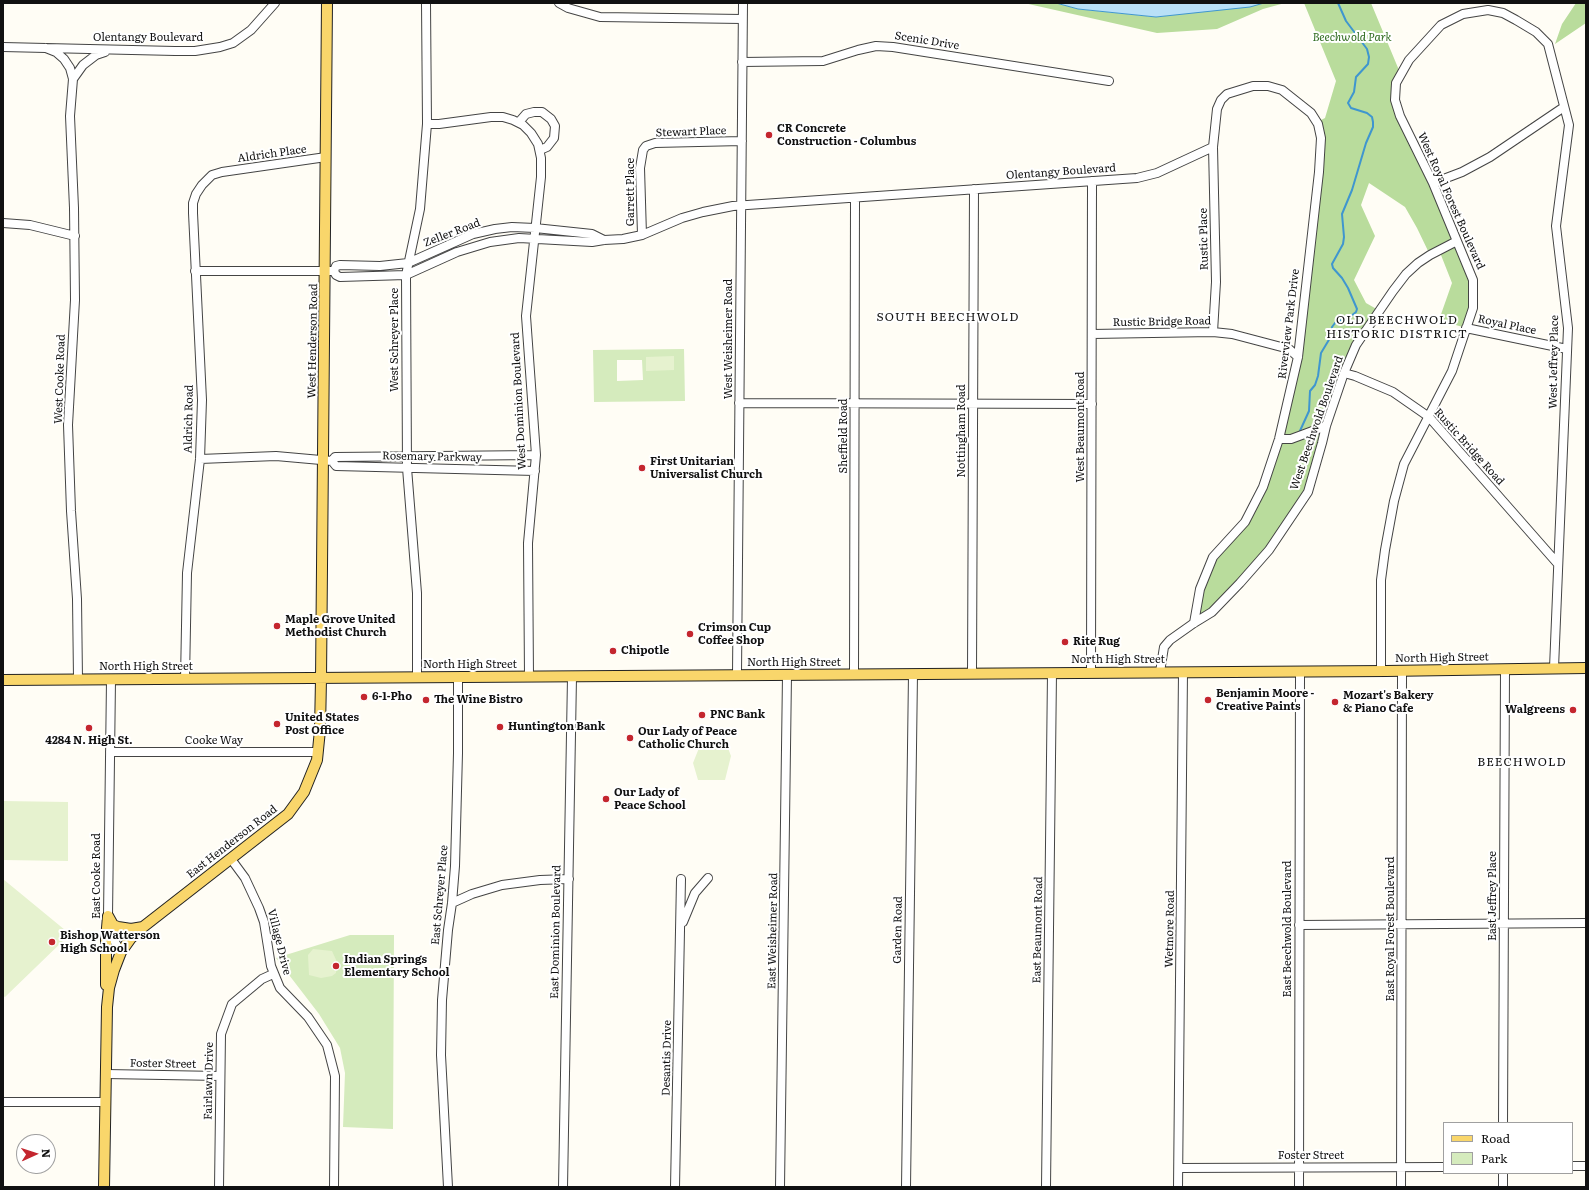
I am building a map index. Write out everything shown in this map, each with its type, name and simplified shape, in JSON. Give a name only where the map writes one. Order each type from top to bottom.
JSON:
[{"type":"main road","name":"West Henderson Road","points":[[321,679],[328,461],[330,271],[326,157],[327,3]]},
{"type":"main road","name":"North High Street","points":[[3,680],[321,679],[1586,668]]},
{"type":"main road","name":"East Henderson Road","points":[[121,952],[131,938],[143,927],[275,825],[296,804],[310,780],[318,752],[321,679]]},
{"type":"main road","points":[[108,916],[113,925],[118,927],[131,930],[143,927]]},
{"type":"main road","points":[[104,1187],[107,1007],[106,948],[108,916]]},
{"type":"main road","points":[[107,1007],[109,988],[121,952]]},
{"type":"street","name":"West Schreyer Place","points":[[417,678],[417,593],[406,456],[406,275],[420,209],[427,124],[426,3]]},
{"type":"street","points":[[559,3],[568,8],[600,17],[742,19]]},
{"type":"street","name":"West Weisheimer Road","points":[[737,675],[742,3]]},
{"type":"street","name":"Olentangy Boulevard","points":[[3,47],[182,51],[220,47],[233,43],[251,30],[269,5]]},
{"type":"street","name":"West Jeffrey Place","points":[[1398,109],[1395,100],[1396,83],[1409,60],[1441,25],[1463,14],[1488,10],[1503,13],[1536,32],[1548,44],[1569,125],[1556,226],[1568,328],[1554,668]]},
{"type":"street","name":"Scenic Drive","points":[[742,62],[823,61],[876,46],[893,47],[1109,81]]},
{"type":"street","name":"West Cooke Road","points":[[46,48],[56,52],[64,60],[70,68],[73,79],[70,116],[76,300],[68,425],[71,511],[77,600],[78,680]]},
{"type":"street","points":[[73,79],[83,65],[96,55],[112,50]]},
{"type":"street","name":"Riverview Park Drive","points":[[1194,623],[1200,589],[1213,557],[1245,522],[1263,487],[1279,440],[1298,357],[1319,172],[1321,138],[1318,124],[1311,113],[1282,90],[1268,86],[1253,86],[1227,94],[1221,100],[1217,109],[1214,146]]},
{"type":"street","points":[[1433,184],[1462,172],[1490,156],[1564,107]]},
{"type":"street","name":"West Royal Forest Boulevard","points":[[1381,670],[1381,580],[1394,501],[1404,464],[1452,371],[1473,308],[1474,280],[1433,184],[1398,109]]},
{"type":"street","points":[[427,124],[439,124],[491,117],[502,117],[519,122],[530,112],[538,111],[545,114],[554,122],[555,134],[550,144],[540,150]]},
{"type":"street","name":"West Dominion Boulevard","points":[[519,122],[531,133],[540,150],[542,165],[526,316],[536,455],[528,543],[529,677]]},
{"type":"street","name":"Stewart Place","points":[[643,150],[646,146],[655,143],[742,141]]},
{"type":"street","name":"Olentangy Boulevard","points":[[741,206],[1149,176],[1214,146]]},
{"type":"street","name":"Rustic Place","points":[[1213,332],[1216,282],[1214,146]]},
{"type":"street","name":"Garrett Place","points":[[642,235],[640,168],[643,150]]},
{"type":"street","name":"Aldrich Place","points":[[222,172],[326,157]]},
{"type":"street","name":"Aldrich Road","points":[[185,679],[187,573],[200,459],[202,400],[193,203],[196,194],[208,178],[222,172]]},
{"type":"street","name":"West Beaumont Road","points":[[1091,673],[1092,181]]},
{"type":"street","name":"Nottingham Road","points":[[972,674],[974,189]]},
{"type":"street","name":"Sheffield Road","points":[[854,674],[855,198]]},
{"type":"street","name":"Zeller Road","points":[[195,271],[330,271],[340,277],[406,275],[458,252],[490,242],[505,239],[534,238],[592,242],[623,239],[642,235],[682,218],[703,212],[726,207],[741,206]]},
{"type":"street","points":[[3,223],[30,225],[75,236]]},
{"type":"street","name":"Zeller Road","points":[[330,271],[336,266],[340,265],[380,266],[408,263],[473,234],[512,227],[592,234],[604,240]]},
{"type":"street","name":"West Beechwold Boulevard","points":[[1160,672],[1164,647],[1170,640],[1212,612],[1240,583],[1269,550],[1308,492],[1326,426],[1344,373],[1356,345],[1406,274],[1430,255],[1457,240]]},
{"type":"street","name":"Royal Place","points":[[1466,328],[1567,349]]},
{"type":"street","name":"Rustic Bridge Road","points":[[1092,334],[1213,332],[1232,334],[1290,349],[1298,357]]},
{"type":"street","name":"Rustic Bridge Road","points":[[1344,373],[1393,392],[1429,417],[1558,564]]},
{"type":"street","points":[[739,403],[1092,404]]},
{"type":"street","points":[[1279,440],[1291,440],[1326,426]]},
{"type":"street","name":"Rosemary Parkway","points":[[328,461],[335,457],[536,455]]},
{"type":"street","name":"Rosemary Parkway","points":[[200,459],[276,456],[328,461],[336,466],[535,471]]},
{"type":"street","name":"East Jeffrey Place","points":[[1503,1122],[1505,669]]},
{"type":"street","name":"East Royal Forest Boulevard","points":[[1401,1187],[1402,670]]},
{"type":"street","name":"East Beechwold Boulevard","points":[[1299,1187],[1300,671]]},
{"type":"street","name":"Wetmore Road","points":[[1178,1187],[1183,672]]},
{"type":"street","name":"East Beaumont Road","points":[[1046,1187],[1052,673]]},
{"type":"street","name":"Garden Road","points":[[906,1187],[913,674]]},
{"type":"street","name":"East Weisheimer Road","points":[[780,1187],[787,675]]},
{"type":"street","name":"East Schreyer Place","points":[[448,1187],[441,1055],[442,1000],[448,930],[452,903],[457,813],[458,677]]},
{"type":"street","name":"East Dominion Boulevard","points":[[563,1187],[572,677]]},
{"type":"street","name":"East Cooke Road","points":[[111,680],[108,916],[110,934],[121,952]]},
{"type":"street","name":"Cooke Way","points":[[110,752],[318,752]]},
{"type":"street","name":"Village Drive","points":[[231,859],[245,878],[259,908],[264,922],[273,974],[280,988],[308,1017],[327,1045],[334,1076],[334,1187]]},
{"type":"street","name":"Desantis Drive","points":[[680,929],[695,893],[708,878]]},
{"type":"street","points":[[452,903],[472,894],[502,885],[540,880],[569,879]]},
{"type":"street","name":"Desantis Drive","points":[[675,1187],[681,879]]},
{"type":"street","points":[[1299,925],[1586,922]]},
{"type":"street","name":"Fairlawn Drive","points":[[219,1187],[221,1034],[232,1004],[262,979],[273,974]]},
{"type":"street","name":"Foster Street","points":[[106,1074],[220,1076]]},
{"type":"street","points":[[3,1102],[105,1102]]},
{"type":"street","points":[[1573,1166],[1586,1166]]},
{"type":"street","name":"Foster Street","points":[[1178,1168],[1443,1167]]},
{"type":"street","points":[[1503,1174],[1503,1187]]},
{"type":"green space","points":[[1024,3],[1056,3],[1078,9],[1156,17],[1264,3],[1285,3],[1263,9],[1217,29],[1157,33]]},
{"type":"green space","name":"Beechwold Park","points":[[1304,3],[1371,3],[1401,75],[1395,100],[1473,280],[1466,328],[1439,320],[1452,283],[1439,250],[1430,255],[1405,207],[1369,183],[1361,205],[1375,236],[1354,280],[1366,303],[1380,311],[1356,345],[1308,492],[1240,583],[1194,623],[1213,557],[1245,522],[1263,487],[1292,386],[1319,172],[1317,122],[1325,118],[1336,81]]},
{"type":"green space","points":[[1576,3],[1586,3],[1586,23],[1555,44],[1562,24]]},
{"type":"green space","points":[[684,349],[685,401],[594,402],[593,350]],"holes":[[[617,360],[642,360],[643,380],[617,381]]]},
{"type":"green space","points":[[674,356],[674,370],[646,371],[646,357]]},
{"type":"green space","points":[[701,743],[726,743],[731,756],[725,780],[698,780],[693,763]]},
{"type":"green space","points":[[3,801],[68,802],[68,861],[3,860]]},
{"type":"green space","points":[[3,879],[65,930],[66,938],[5,997],[3,996]]},
{"type":"green space","points":[[350,935],[394,935],[393,1129],[343,1127],[345,1073],[340,1048],[319,1014],[276,958]]},
{"type":"green space","points":[[313,949],[332,951],[337,962],[336,973],[332,976],[321,978],[309,975],[308,955]]},
{"type":"water","points":[[1056,3],[1264,3],[1250,7],[1156,17],[1078,9]]},
{"type":"waterway","points":[[1299,433],[1309,411],[1310,391],[1315,385],[1318,376],[1321,353],[1330,338],[1332,327],[1335,323],[1351,316],[1357,309],[1348,288],[1333,268],[1332,264],[1343,244],[1344,237],[1342,214],[1352,190],[1366,143],[1373,127],[1372,117],[1367,113],[1351,108],[1348,103],[1354,92],[1356,77],[1368,64],[1369,57],[1367,49],[1346,21],[1338,3]]},
{"type":"place","name":"CR Concrete Construction - Columbus","points":[[769,135]]},
{"type":"place","name":"First Unitarian Universalist Church","points":[[642,468]]},
{"type":"place","name":"Maple Grove United Methodist Church","points":[[277,626]]},
{"type":"place","name":"Crimson Cup Coffee Shop","points":[[690,634]]},
{"type":"place","name":"Rite Rug","points":[[1065,642]]},
{"type":"place","name":"Chipotle","points":[[613,651]]},
{"type":"place","name":"6-1-Pho","points":[[364,697]]},
{"type":"place","name":"The Wine Bistro","points":[[426,700]]},
{"type":"place","name":"Benjamin Moore - Creative Paints","points":[[1208,700]]},
{"type":"place","name":"Mozart's Bakery & Piano Cafe","points":[[1335,702]]},
{"type":"place","name":"Walgreens","points":[[1573,710]]},
{"type":"place","name":"PNC Bank","points":[[702,715]]},
{"type":"place","name":"United States Post Office","points":[[277,724]]},
{"type":"place","name":"Huntington Bank","points":[[500,727]]},
{"type":"place","name":"4284 N. High St.","points":[[89,728]]},
{"type":"place","name":"Our Lady of Peace Catholic Church","points":[[630,738]]},
{"type":"place","name":"Our Lady of Peace School","points":[[606,799]]},
{"type":"place","name":"Bishop Watterson High School","points":[[52,942]]},
{"type":"place","name":"Indian Springs Elementary School","points":[[336,966]]},
{"type":"district","name":"SOUTH BEECHWOLD","points":[[948,317]]},
{"type":"district","name":"OLD BEECHWOLD HISTORIC DISTRICT","points":[[1397,327]]},
{"type":"district","name":"BEECHWOLD","points":[[1522,762]]}]
